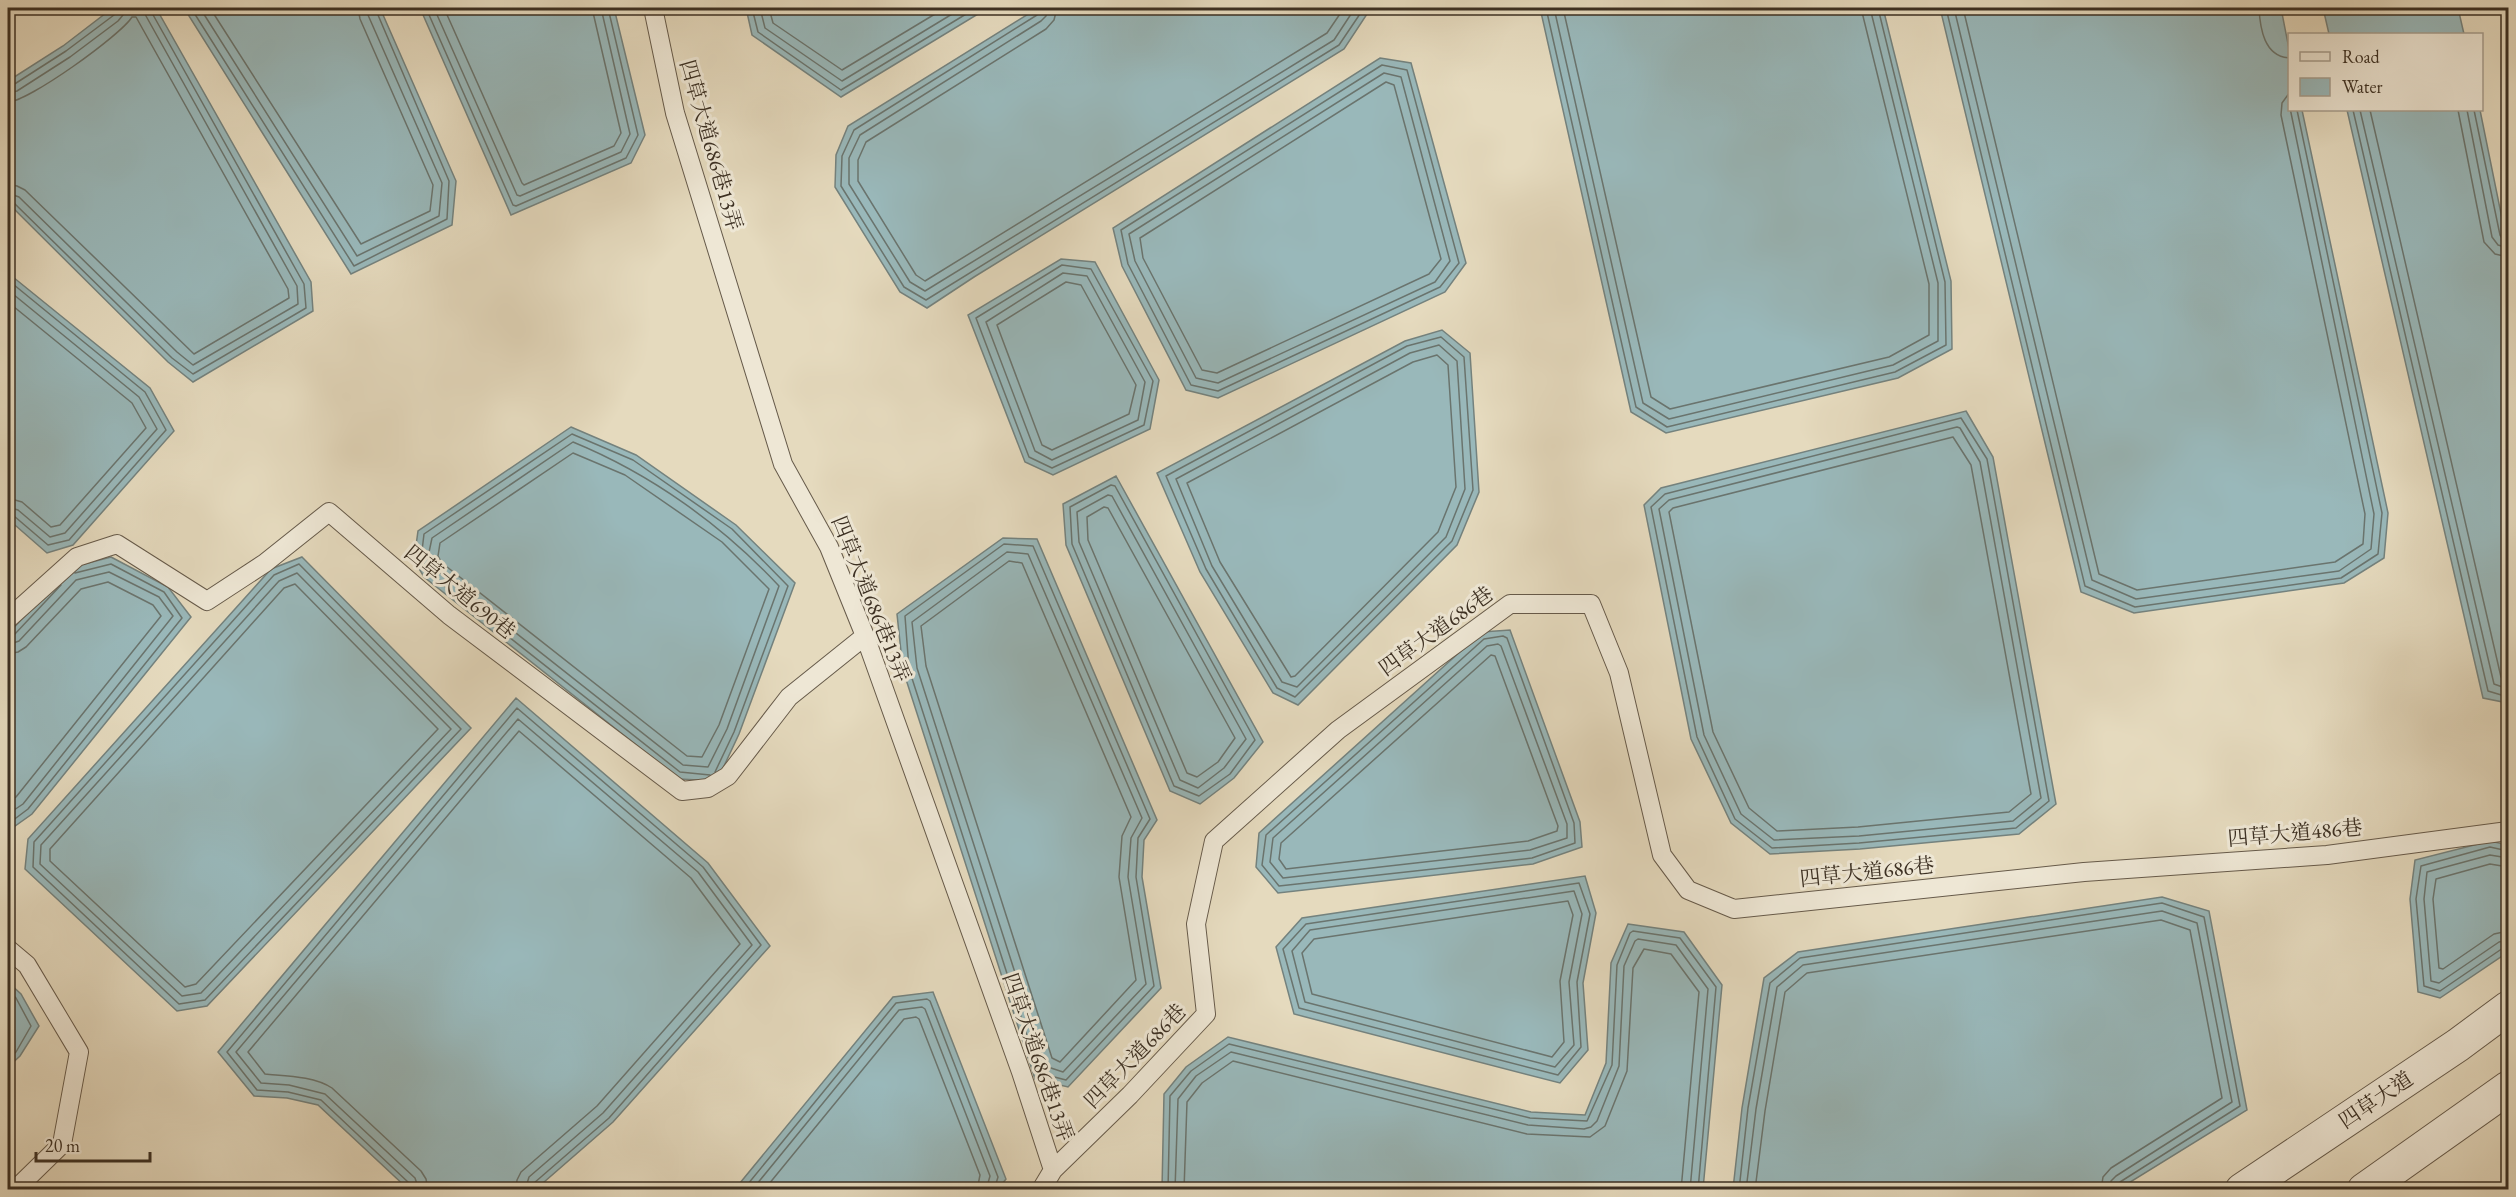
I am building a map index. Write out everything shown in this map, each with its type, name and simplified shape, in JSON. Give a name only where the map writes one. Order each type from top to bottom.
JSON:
[{"type":"street","name":"四草大道","points":[[2242,1190],[2458,1046],[2508,1008]]},
{"type":"street","points":[[2364,1190],[2508,1088]]},
{"type":"lane","name":"四草大道686巷13弄","points":[[653,8],[675,113],[783,464],[829,547],[865,636],[1021,1072],[1053,1170]]},
{"type":"lane","name":"四草大道690巷","points":[[8,619],[77,557],[117,544],[207,601],[265,564],[330,512],[449,615],[682,790],[708,788],[728,776],[789,697],[865,636]]},
{"type":"lane","name":"四草大道686巷","points":[[1041,1190],[1053,1170],[1130,1095],[1206,1014],[1196,924],[1214,841],[1338,730],[1510,604],[1591,604],[1619,673],[1662,855],[1688,890],[1734,909],[2084,872]]},
{"type":"lane","name":"四草大道486巷","points":[[2084,872],[2327,855],[2508,831]]},
{"type":"lane","points":[[8,949],[27,965],[79,1052],[62,1144],[13,1190]]},
{"type":"water","points":[[156,8],[311,282],[313,311],[193,382],[168,362],[8,203],[8,81],[63,46],[110,10]]},
{"type":"water","points":[[184,8],[380,8],[456,181],[452,225],[351,274]]},
{"type":"water","points":[[420,8],[614,8],[645,135],[631,163],[511,215]]},
{"type":"water","points":[[746,8],[988,8],[841,97],[752,35]]},
{"type":"water","points":[[1038,8],[1371,8],[1344,49],[927,308],[900,292],[835,187],[836,155],[848,126]]},
{"type":"water","points":[[1540,8],[1883,8],[1951,281],[1952,349],[1898,378],[1666,433],[1631,412]]},
{"type":"water","points":[[1940,8],[2281,8],[2288,44],[2288,111],[2302,111],[2388,513],[2384,558],[2344,583],[2134,613],[2081,592]]},
{"type":"water","points":[[2323,8],[2458,8],[2464,33],[2329,33]]},
{"type":"water","points":[[1380,58],[1411,63],[1466,263],[1445,292],[1218,398],[1186,390],[1122,266],[1113,228]]},
{"type":"water","points":[[2347,111],[2480,111],[2508,248],[2508,703],[2483,698]]},
{"type":"water","points":[[1061,259],[1095,262],[1159,380],[1150,429],[1053,475],[1025,462],[968,315]]},
{"type":"water","points":[[8,273],[150,388],[174,431],[73,545],[47,553],[8,519]]},
{"type":"water","points":[[1442,330],[1470,353],[1479,492],[1457,545],[1298,705],[1273,693],[1200,572],[1157,473],[1405,341]]},
{"type":"water","points":[[1966,411],[1993,457],[2056,804],[2019,834],[1860,849],[1770,854],[1731,823],[1691,739],[1644,505],[1661,488]]},
{"type":"water","points":[[571,427],[636,455],[736,525],[795,583],[739,734],[717,781],[679,779],[424,577],[414,560],[418,531]]},
{"type":"water","points":[[1116,476],[1263,742],[1234,778],[1200,804],[1170,791],[1066,545],[1063,504]]},
{"type":"water","points":[[1003,538],[1037,539],[1157,820],[1144,840],[1142,877],[1161,988],[1068,1087],[1035,1079],[903,670],[897,614]]},
{"type":"water","points":[[111,557],[168,587],[191,617],[32,814],[8,831],[8,634],[69,568]]},
{"type":"water","points":[[302,557],[471,728],[207,1006],[177,1011],[25,869],[28,839],[271,569]]},
{"type":"water","points":[[1510,630],[1580,822],[1582,847],[1533,864],[1278,893],[1256,867],[1259,833],[1482,632]]},
{"type":"water","points":[[516,698],[708,863],[770,946],[613,1122],[536,1189],[408,1189],[318,1105],[287,1098],[254,1096],[218,1052]]},
{"type":"water","points":[[2490,841],[2508,845],[2508,952],[2440,998],[2418,992],[2410,899],[2415,860]]},
{"type":"water","points":[[1585,876],[1596,913],[1583,983],[1588,1050],[1560,1083],[1294,1014],[1276,947],[1302,918]]},
{"type":"water","points":[[2162,897],[2209,911],[2247,1110],[2119,1189],[1733,1189],[1742,1108],[1764,978],[1798,952]]},
{"type":"water","points":[[1628,924],[1684,932],[1722,985],[1703,1189],[1162,1189],[1164,1094],[1186,1067],[1228,1037],[1531,1112],[1585,1115],[1606,1063],[1611,963]]},
{"type":"water","points":[[8,982],[21,994],[39,1026],[20,1056],[8,1067]]},
{"type":"water","points":[[933,992],[1006,1179],[998,1189],[735,1189],[893,997]]}]
